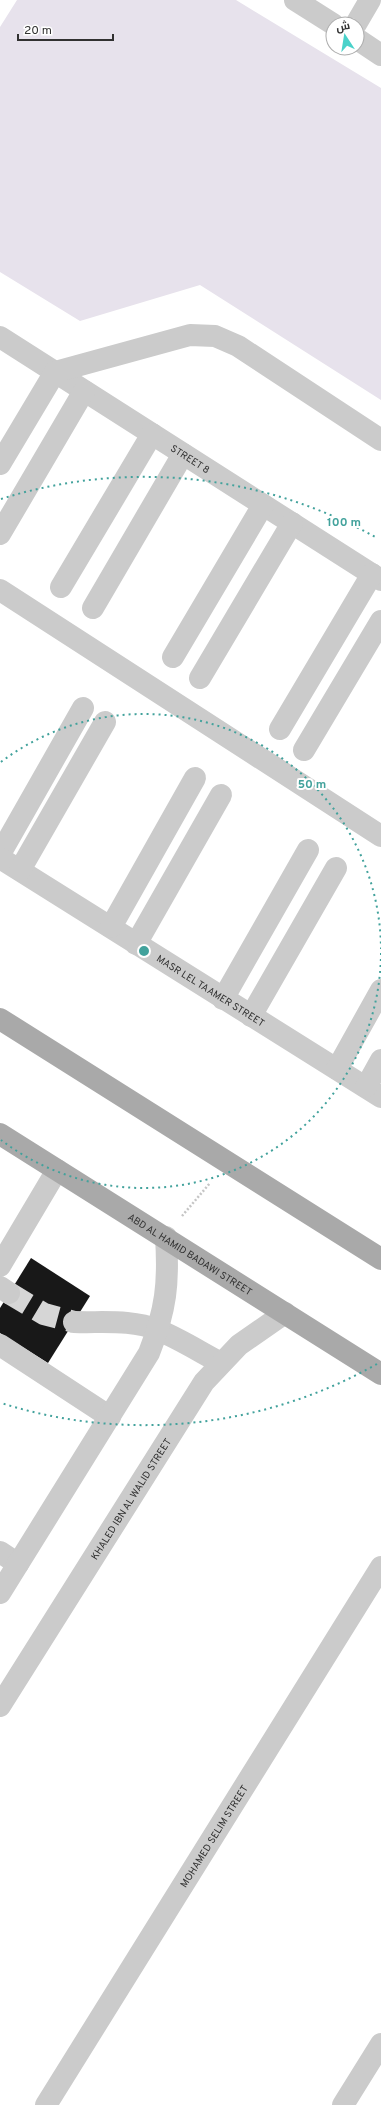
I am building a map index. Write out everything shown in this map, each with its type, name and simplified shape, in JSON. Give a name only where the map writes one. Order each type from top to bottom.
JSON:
[{"type":"main road","points":[[0,1019],[381,1259]]},
{"type":"main road","name":"ABD AL HAMID BADAWI STREET","points":[[0,1134],[166,1237],[381,1374]]},
{"type":"street","points":[[295,0],[325,19]]},
{"type":"street","points":[[361,16],[370,0],[381,6]]},
{"type":"street","points":[[365,45],[381,55]]},
{"type":"street","points":[[0,464],[55,372],[177,338],[203,334],[215,336],[238,346],[381,440]]},
{"type":"street","name":"STREET 8","points":[[0,337],[376,577]]},
{"type":"street","points":[[0,534],[84,391]]},
{"type":"street","points":[[61,586],[152,434]]},
{"type":"street","points":[[93,608],[183,454]]},
{"type":"street","points":[[173,657],[263,505]]},
{"type":"street","points":[[200,678],[292,523]]},
{"type":"street","points":[[280,729],[376,577]]},
{"type":"street","points":[[0,590],[381,836]]},
{"type":"street","points":[[304,750],[381,621]]},
{"type":"street","points":[[0,854],[83,708]]},
{"type":"street","points":[[20,870],[105,722]]},
{"type":"street","points":[[110,927],[195,778]]},
{"type":"street","points":[[136,944],[221,795]]},
{"type":"street","points":[[223,999],[308,850]]},
{"type":"street","name":"MASR LEL TAAMER STREET","points":[[0,858],[373,1092]]},
{"type":"street","points":[[252,1016],[336,868]]},
{"type":"street","points":[[336,1069],[381,990]]},
{"type":"street","points":[[373,1092],[381,1060]]},
{"type":"street","points":[[0,1266],[57,1170]]},
{"type":"street","points":[[0,1593],[149,1353],[166,1303],[169,1273],[166,1237]]},
{"type":"street","name":"KHALED IBN AL WALID STREET","points":[[0,1706],[204,1382],[239,1344],[285,1313]]},
{"type":"street","points":[[74,1322],[126,1323],[158,1330],[220,1363]]},
{"type":"street","points":[[0,1345],[110,1417]]},
{"type":"street","points":[[0,1552],[18,1564]]},
{"type":"street","name":"MOHAMED SELIM STREET","points":[[46,2105],[381,1567]]},
{"type":"street","points":[[343,2105],[381,2044]]},
{"type":"path","points":[[166,1237],[197,1197],[228,1163]]},
{"type":"shaded area","points":[[17,0],[236,0],[325,54],[325,56],[328,56],[381,88],[381,400],[200,285],[80,321],[0,272],[0,27]]},
{"type":"building","points":[[31,1258],[90,1296],[48,1363],[0,1333],[0,1308]]},
{"type":"tunnel","points":[[9,1293],[44,1314],[74,1322]]}]
